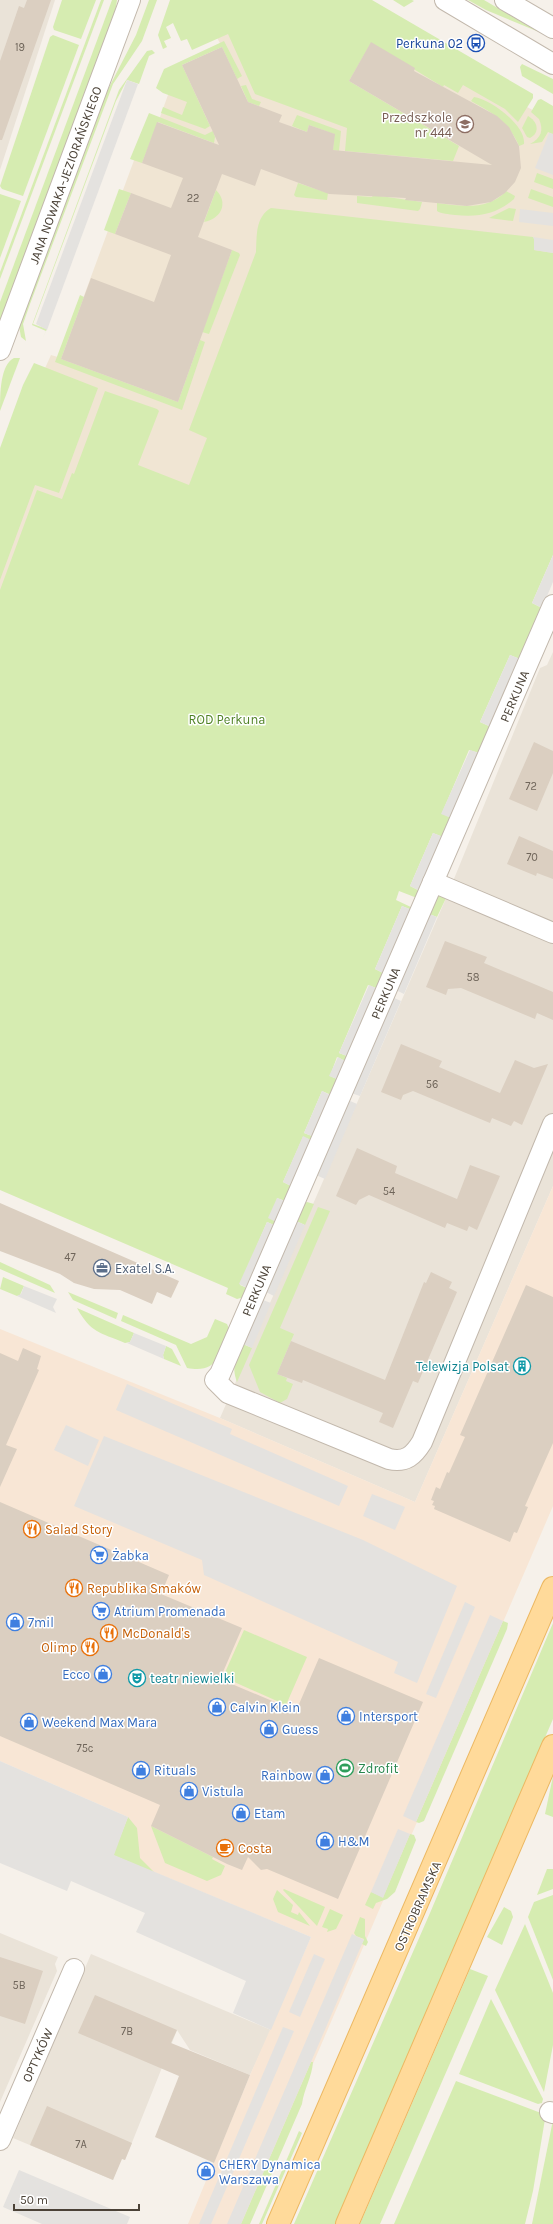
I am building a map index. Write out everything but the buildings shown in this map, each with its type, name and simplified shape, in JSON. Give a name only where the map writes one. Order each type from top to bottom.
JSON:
[{"type":"main road","name":"OSTROBRAMSKA","points":[[278,2224],[553,1588]]},
{"type":"main road","points":[[347,2224],[553,1746]]},
{"type":"street","name":"JANA NOWAKA-JEZIORAŃSKIEGO","points":[[0,350],[130,0]]},
{"type":"street","points":[[445,0],[553,64]]},
{"type":"street","points":[[505,0],[553,28]]},
{"type":"street","name":"PERKUNA","points":[[553,605],[545,643],[435,877],[220,1374],[215,1380],[228,1393],[389,1459],[398,1461],[406,1460],[415,1453],[422,1442],[553,1124]]},
{"type":"street","points":[[435,877],[553,919]]},
{"type":"street","points":[[435,877],[553,933]]},
{"type":"street","name":"OPTYKÓW","points":[[0,2140],[74,1969]]},
{"type":"shaded area","points":[[0,0],[55,0],[0,170]]},
{"type":"shaded area","points":[[171,0],[297,0],[527,107],[553,121],[553,264],[193,495],[0,640],[0,468],[51,355],[61,358],[150,117],[159,120],[178,67],[222,47],[206,17]]},
{"type":"shaded area","points":[[127,80],[138,84],[47,330],[36,324]]},
{"type":"shaded area","points":[[549,133],[553,134],[553,175],[535,168]]},
{"type":"shaded area","points":[[520,209],[553,213],[553,226],[519,222]]},
{"type":"shaded area","points":[[533,237],[553,240],[553,253],[534,250]]},
{"type":"shaded area","points":[[553,555],[553,582],[542,608],[532,603]]},
{"type":"shaded area","points":[[553,652],[553,1186],[415,1502],[220,1418],[447,896],[540,668],[547,665]]},
{"type":"shaded area","points":[[510,655],[520,659],[491,727],[480,722]]},
{"type":"shaded area","points":[[470,750],[479,753],[451,818],[441,814]]},
{"type":"shaded area","points":[[433,833],[443,837],[420,891],[410,886]]},
{"type":"shaded area","points":[[402,906],[412,910],[383,973],[375,969]]},
{"type":"shaded area","points":[[429,914],[437,917],[404,994],[396,990]]},
{"type":"shaded area","points":[[369,985],[376,988],[347,1056],[339,1053]]},
{"type":"shaded area","points":[[392,997],[401,1001],[360,1096],[351,1093]]},
{"type":"shaded area","points":[[338,1057],[345,1061],[337,1079],[329,1076]]},
{"type":"shaded area","points":[[322,1091],[330,1095],[312,1136],[304,1133]]},
{"type":"shaded area","points":[[348,1100],[357,1104],[325,1179],[316,1175]]},
{"type":"shaded area","points":[[303,1136],[311,1140],[291,1186],[283,1182]]},
{"type":"shaded area","points":[[553,1186],[553,1506],[244,2224],[188,2224],[250,2075],[311,1937],[113,1855],[128,1817],[0,1761],[0,1329],[220,1418],[415,1502]]},
{"type":"shaded area","points":[[277,1198],[285,1201],[276,1222],[268,1218]]},
{"type":"shaded area","points":[[296,1221],[305,1225],[274,1296],[266,1292]]},
{"type":"shaded area","points":[[267,1222],[274,1225],[247,1288],[239,1284]]},
{"type":"shaded area","points":[[24,1286],[57,1299],[53,1307],[56,1313],[17,1296],[21,1294]]},
{"type":"shaded area","points":[[263,1300],[271,1303],[252,1348],[243,1344]]},
{"type":"shaded area","points":[[134,1333],[166,1346],[163,1355],[164,1359],[127,1343],[130,1342]]},
{"type":"shaded area","points":[[127,1384],[232,1429],[230,1434],[348,1486],[339,1506],[116,1410]]},
{"type":"shaded area","points":[[66,1425],[99,1440],[88,1466],[54,1450]]},
{"type":"shaded area","points":[[104,1436],[363,1540],[457,1586],[417,1683],[394,1673],[398,1662],[204,1575],[202,1560],[74,1506]]},
{"type":"shaded area","points":[[372,1494],[405,1507],[395,1530],[363,1516]]},
{"type":"shaded area","points":[[465,1602],[475,1607],[436,1698],[426,1694]]},
{"type":"shaded area","points":[[490,1615],[503,1621],[416,1822],[403,1816]]},
{"type":"shaded area","points":[[0,1761],[128,1817],[114,1855],[311,1937],[271,2030],[233,2013],[246,1981],[136,1932],[145,1913],[71,1881],[67,1891],[0,1863]]},
{"type":"shaded area","points":[[398,1829],[410,1834],[383,1898],[371,1892]]},
{"type":"shaded area","points":[[0,1933],[58,1957],[55,1964],[57,1971],[0,2102]]},
{"type":"shaded area","points":[[352,1934],[364,1940],[241,2224],[227,2224]]},
{"type":"shaded area","points":[[91,1954],[271,2030],[250,2075],[190,2050],[177,2030],[125,2160],[121,2158],[113,2180],[13,2138]]},
{"type":"shaded area","points":[[314,1954],[325,1959],[300,2017],[289,2012]]},
{"type":"shaded area","points":[[283,2027],[294,2031],[211,2224],[199,2224]]},
{"type":"shaded area","points":[[19,2170],[130,2217],[127,2224],[42,2224],[3,2207]]},
{"type":"green space","points":[[62,0],[96,0],[81,39],[54,30],[53,27]]},
{"type":"green space","points":[[101,0],[104,0],[0,279],[0,272]]},
{"type":"green space","points":[[112,0],[117,0],[115,13],[0,324],[0,302]]},
{"type":"green space","points":[[149,0],[157,0],[142,41],[113,84],[30,304],[23,324],[26,341],[21,337],[19,326],[102,101],[136,35]]},
{"type":"green space","points":[[170,0],[372,0],[533,94],[533,98],[518,122],[505,109],[463,85],[458,93],[444,85],[443,87],[371,43],[349,81],[459,146],[453,161],[345,151],[347,128],[255,94],[228,34],[192,50],[187,39],[181,41],[173,23],[166,27],[171,38],[164,41],[167,47],[163,49],[158,35]]},
{"type":"green space","points":[[393,0],[412,0],[414,1],[404,7]]},
{"type":"green space","points":[[468,0],[484,0],[539,32],[486,10]]},
{"type":"green space","points":[[53,35],[79,45],[23,196],[2,189],[0,186],[50,37]]},
{"type":"green space","points":[[224,41],[242,76],[237,79],[222,47],[182,65],[210,126],[205,129],[161,113],[163,107],[182,115],[187,102],[163,93],[156,88],[164,69]]},
{"type":"green space","points":[[152,50],[155,53],[149,56],[139,84],[127,80],[116,101],[33,324],[47,329],[42,340],[46,331],[32,325],[119,90],[147,51]]},
{"type":"green space","points":[[522,64],[553,79],[553,94],[522,76],[520,67]]},
{"type":"green space","points":[[246,85],[252,99],[261,102],[259,106],[248,102],[241,86]]},
{"type":"green space","points":[[474,97],[489,103],[506,114],[519,129],[523,137],[524,144],[519,146],[515,137],[500,119],[471,101]]},
{"type":"green space","points":[[541,99],[553,106],[553,134],[548,132],[542,142],[530,144],[539,137],[541,131],[539,119],[531,112],[538,100]]},
{"type":"green space","points":[[149,113],[205,135],[213,131],[215,137],[214,143],[158,122],[142,163],[130,159]]},
{"type":"green space","points":[[297,115],[341,131],[339,151],[333,150],[334,134],[309,125],[307,132],[292,126]]},
{"type":"green space","points":[[528,116],[534,121],[537,130],[536,133],[530,138],[527,137],[522,128]]},
{"type":"green space","points":[[537,173],[553,179],[553,189],[534,182]]},
{"type":"green space","points":[[298,183],[328,193],[327,200],[296,197],[294,195]]},
{"type":"green space","points":[[119,189],[131,193],[115,234],[104,230]]},
{"type":"green space","points":[[531,189],[553,197],[553,207],[528,198]]},
{"type":"green space","points":[[216,190],[222,200],[221,210],[215,218],[204,222]]},
{"type":"green space","points":[[506,191],[515,196],[514,199],[493,212],[463,216],[445,214],[437,211],[437,203],[474,206],[491,202]]},
{"type":"green space","points":[[0,194],[21,201],[0,258]]},
{"type":"green space","points":[[373,195],[422,202],[418,211],[357,203],[357,196],[372,197]]},
{"type":"green space","name":"ROD Perkuna","points":[[271,208],[533,237],[534,250],[553,253],[553,555],[532,603],[542,608],[520,659],[510,655],[480,722],[491,727],[479,753],[469,750],[442,813],[451,818],[443,837],[433,833],[410,886],[420,891],[417,898],[399,891],[396,900],[413,908],[412,910],[402,906],[375,969],[383,973],[376,988],[368,985],[339,1053],[347,1056],[345,1061],[337,1057],[330,1076],[337,1079],[331,1095],[322,1091],[304,1133],[312,1136],[311,1140],[303,1137],[283,1182],[291,1186],[285,1201],[277,1198],[274,1225],[267,1222],[240,1285],[247,1288],[244,1297],[237,1299],[226,1294],[228,1288],[0,1190],[0,590],[37,490],[62,499],[72,473],[74,474],[105,391],[159,411],[138,465],[189,485],[207,438],[189,430],[256,252],[259,222],[262,216]]},
{"type":"green space","points":[[509,208],[516,209],[513,221],[489,218]]},
{"type":"green space","points":[[232,250],[240,255],[209,334],[202,332]]},
{"type":"green space","points":[[80,295],[84,297],[61,359],[178,402],[200,340],[205,342],[182,410],[55,362]]},
{"type":"green space","points":[[14,358],[20,358],[0,411],[3,373],[9,362]]},
{"type":"green space","points":[[34,363],[98,388],[59,493],[35,485],[0,580],[0,448],[23,385]]},
{"type":"green space","points":[[437,896],[447,896],[437,917],[429,914]]},
{"type":"green space","points":[[307,1202],[314,1204],[305,1225],[296,1221],[302,1204]]},
{"type":"green space","points":[[318,1207],[330,1211],[280,1328],[294,1334],[277,1374],[287,1378],[286,1381],[293,1384],[287,1399],[280,1403],[260,1392],[249,1365]]},
{"type":"green space","points":[[0,1262],[50,1285],[55,1293],[0,1269]]},
{"type":"green space","points":[[3,1277],[24,1286],[20,1295],[17,1296],[0,1289]]},
{"type":"green space","points":[[68,1292],[118,1313],[116,1319],[73,1300]]},
{"type":"green space","points":[[77,1308],[134,1333],[130,1342],[125,1343],[96,1331],[91,1327]]},
{"type":"green space","points":[[123,1315],[191,1344],[207,1337],[215,1319],[227,1324],[230,1331],[220,1354],[211,1365],[205,1368],[197,1369],[187,1368],[176,1345],[121,1321]]},
{"type":"green space","points":[[243,1344],[252,1348],[237,1382],[234,1367],[238,1353]]},
{"type":"green space","points":[[166,1346],[172,1349],[181,1366],[164,1359],[163,1355]]},
{"type":"green space","points":[[503,1621],[508,1623],[507,1629],[424,1821],[419,1823],[416,1822]]},
{"type":"green space","points":[[553,1623],[553,1719],[335,2224],[294,2224],[430,1913]]},
{"type":"green space","points":[[244,1630],[307,1657],[286,1705],[223,1677]]},
{"type":"green space","points":[[553,1776],[553,1817],[545,1814]]},
{"type":"green space","points":[[128,1817],[137,1828],[140,1858],[155,1873],[113,1855]]},
{"type":"green space","points":[[151,1826],[213,1857],[212,1859],[225,1866],[221,1875],[207,1881],[165,1863]]},
{"type":"green space","points":[[410,1834],[414,1835],[416,1840],[395,1892],[387,1899],[376,1903],[373,1909],[365,1905],[371,1892],[383,1897]]},
{"type":"green space","points":[[547,1869],[553,1869],[553,1889],[537,1895]]},
{"type":"green space","points":[[284,1889],[325,1907],[317,1926],[283,1890]]},
{"type":"green space","points":[[277,1890],[293,1905],[291,1912],[298,1915],[299,1912],[310,1926],[278,1912],[273,1899]]},
{"type":"green space","points":[[553,1895],[553,1980],[528,1917],[534,1902]]},
{"type":"green space","points":[[504,1907],[511,1911],[513,1917],[502,1945],[487,1937]]},
{"type":"green space","points":[[330,1909],[343,1915],[336,1929],[327,1932],[328,1929],[322,1927]]},
{"type":"green space","points":[[360,1917],[365,1919],[365,1936],[368,1942],[366,1946],[362,1944],[364,1939],[356,1936],[354,1933]]},
{"type":"green space","points":[[525,1924],[553,1993],[553,2045],[544,2092],[495,1990]]},
{"type":"green space","points":[[470,1969],[488,1976],[380,2224],[360,2224]]},
{"type":"green space","points":[[491,1999],[543,2099],[542,2103],[538,2104],[459,2074]]},
{"type":"green space","points":[[311,2062],[313,2062],[310,2078],[304,2093],[302,2104],[250,2224],[241,2224]]},
{"type":"green space","points":[[456,2081],[541,2113],[545,2119],[533,2191],[525,2224],[394,2224]]},
{"type":"green space","points":[[553,2120],[553,2224],[532,2224]]},
{"type":"green space","points":[[299,2131],[302,2133],[262,2224],[259,2224]]},
{"type":"place","name":"Perkuna 02","points":[[476,43]]},
{"type":"place","name":"Przedszkole nr 444","points":[[465,124]]},
{"type":"place","name":"Exatel S.A.","points":[[102,1268]]},
{"type":"place","name":"Telewizja Polsat","points":[[522,1366]]},
{"type":"place","name":"Salad Story","points":[[32,1529]]},
{"type":"place","name":"Żabka","points":[[99,1555]]},
{"type":"place","name":"Republika Smaków","points":[[74,1588]]},
{"type":"place","name":"Atrium Promenada","points":[[101,1611]]},
{"type":"place","name":"7mil","points":[[15,1622]]},
{"type":"place","name":"McDonald's","points":[[109,1633]]},
{"type":"place","name":"Olimp","points":[[90,1647]]},
{"type":"place","name":"Ecco","points":[[103,1674]]},
{"type":"place","name":"teatr niewielki","points":[[137,1678]]},
{"type":"place","name":"Calvin Klein","points":[[217,1707]]},
{"type":"place","name":"Intersport","points":[[346,1716]]},
{"type":"place","name":"Weekend Max Mara","points":[[29,1722]]},
{"type":"place","name":"Guess","points":[[269,1729]]},
{"type":"place","name":"Zdrofit","points":[[345,1768]]},
{"type":"place","name":"Rituals","points":[[141,1770]]},
{"type":"place","name":"Rainbow","points":[[325,1775]]},
{"type":"place","name":"Vistula","points":[[189,1791]]},
{"type":"place","name":"Etam","points":[[241,1813]]},
{"type":"place","name":"H&M","points":[[325,1841]]},
{"type":"place","name":"Costa","points":[[225,1848]]},
{"type":"place","name":"CHERY Dynamica Warszawa","points":[[206,2171]]}]
